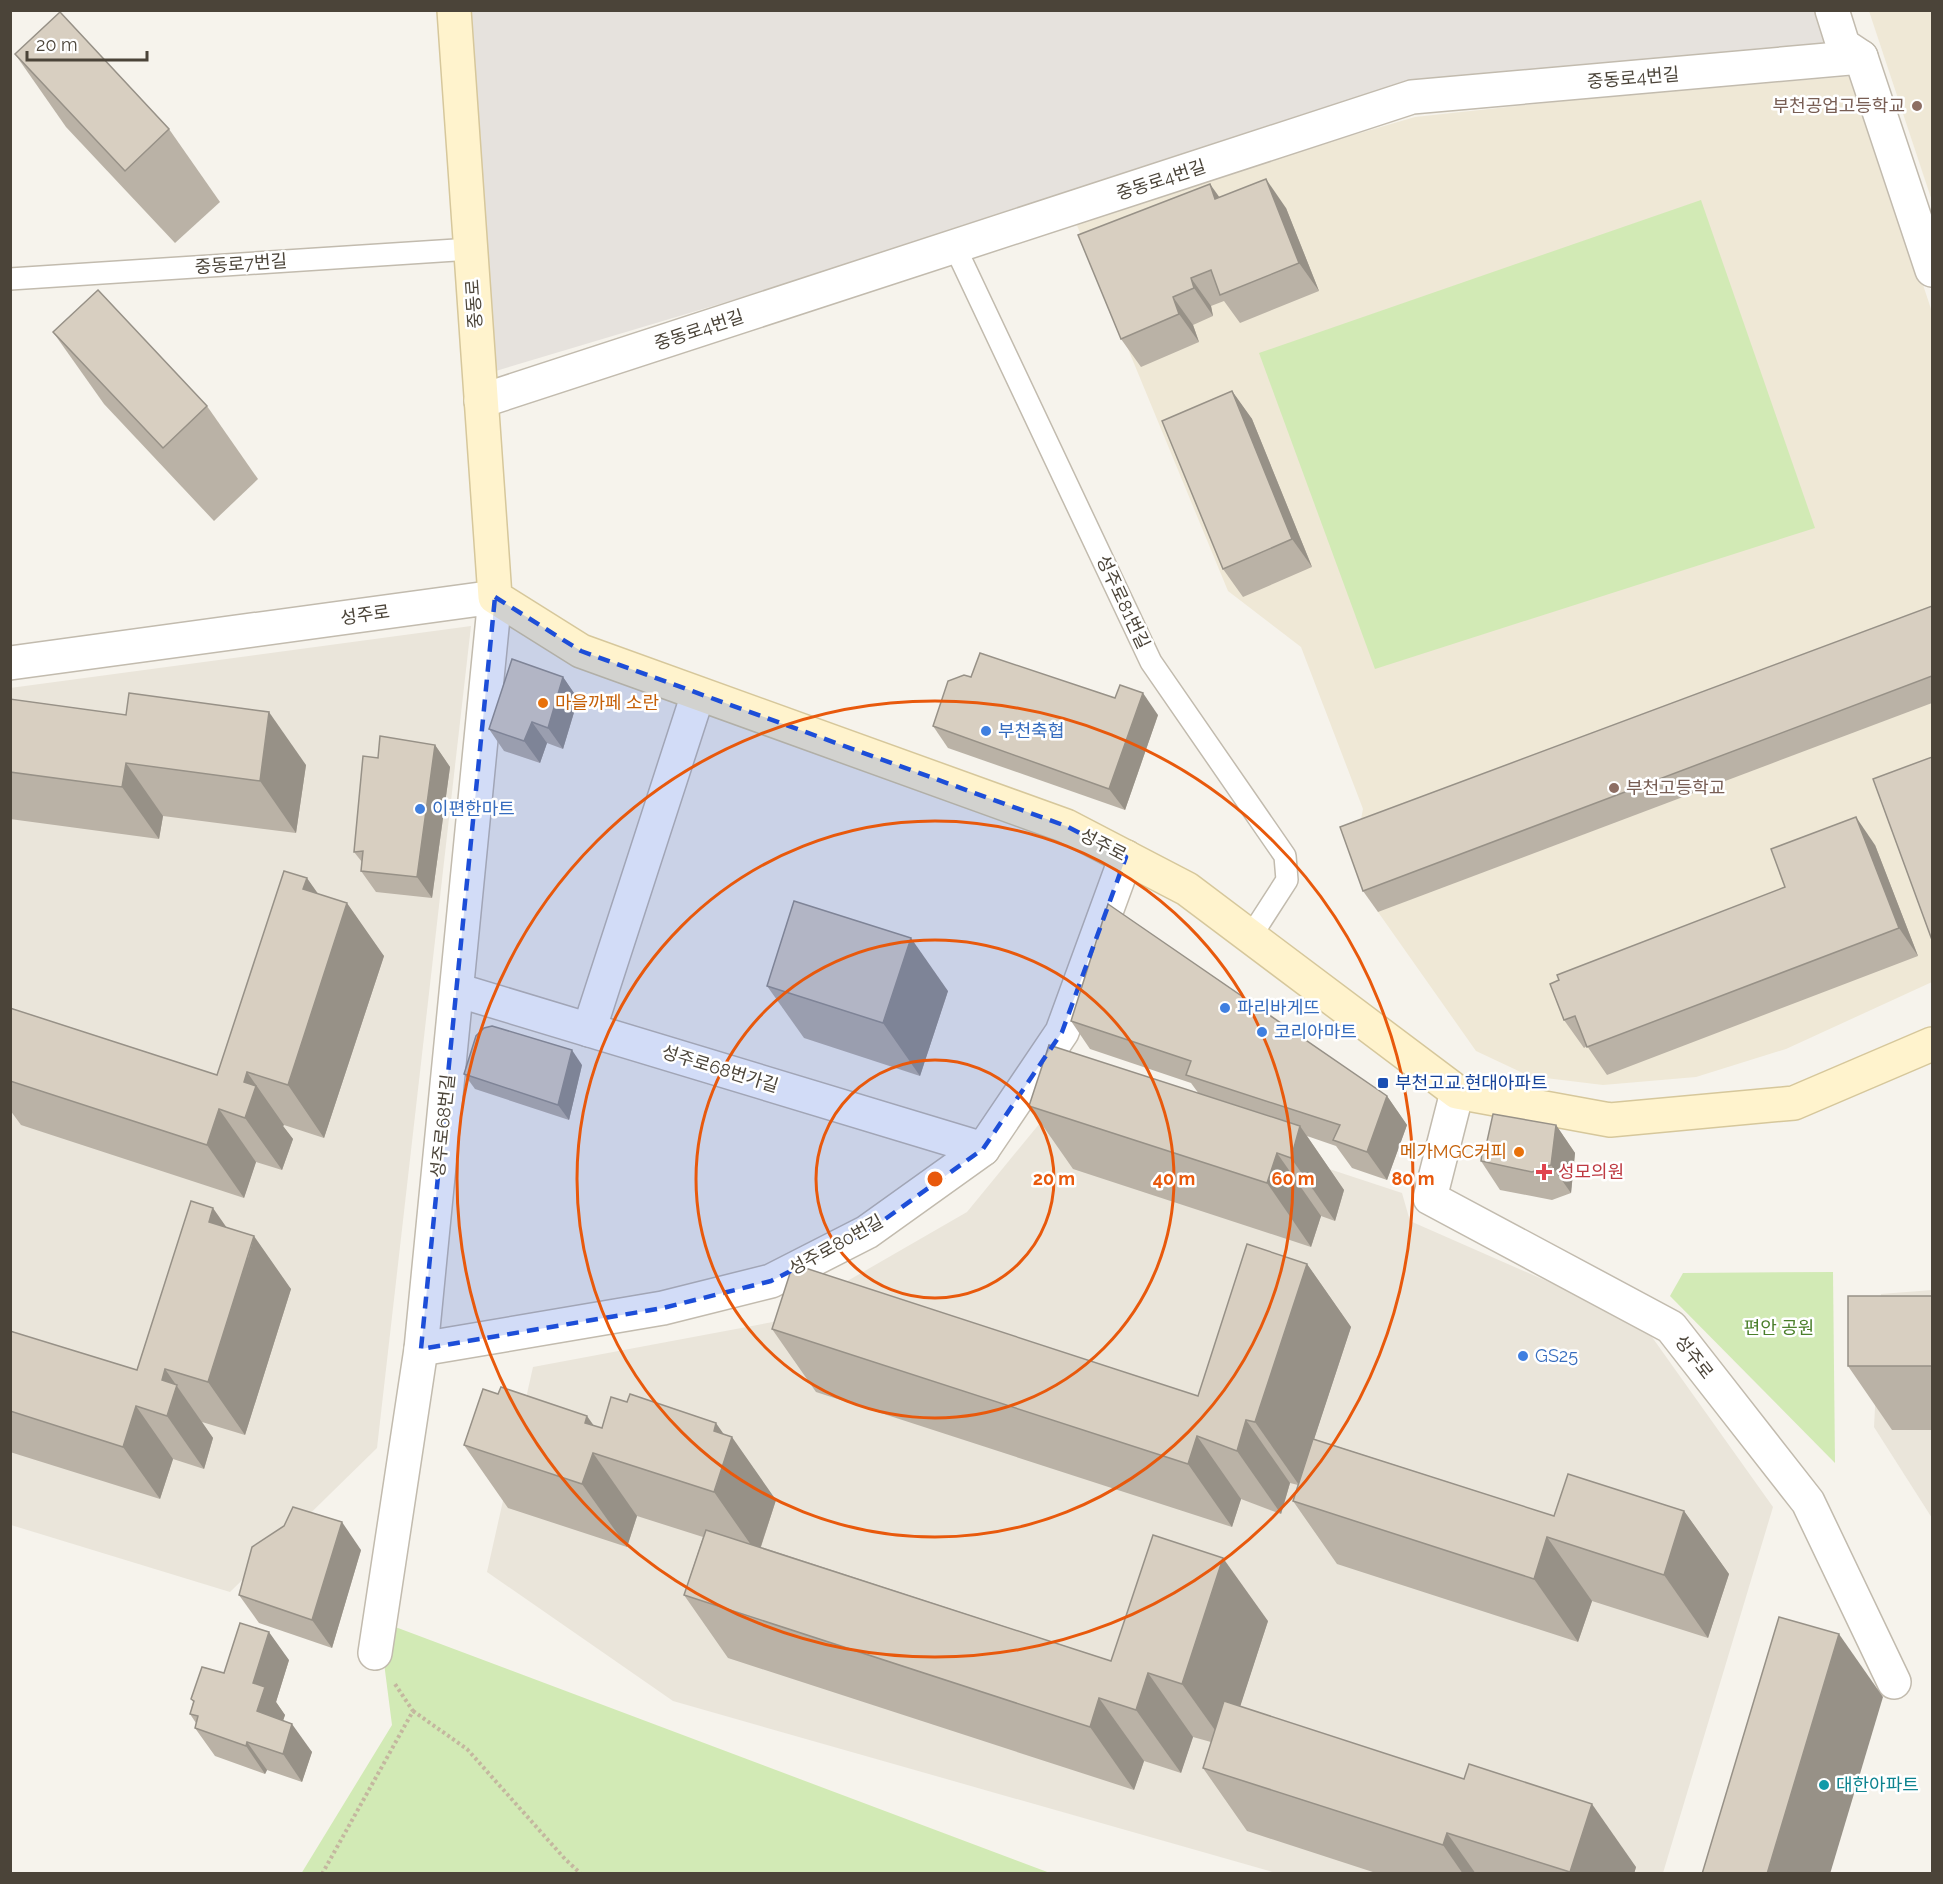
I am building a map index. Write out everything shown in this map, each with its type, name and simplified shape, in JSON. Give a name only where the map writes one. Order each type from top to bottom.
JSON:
[{"type":"street","name":"중동로","points":[[454,10],[495,597]]},
{"type":"street","points":[[1832,10],[1843,45],[1861,57],[1932,270]]},
{"type":"street","name":"중동로4번길","points":[[481,401],[1412,98],[1861,57]]},
{"type":"street","name":"성주로","points":[[10,663],[495,597],[581,651],[1066,826],[1187,888],[1457,1092],[1610,1120],[1794,1103],[1932,1044]]},
{"type":"street","name":"성주로68번길","points":[[375,1653],[421,1349],[495,597]]},
{"type":"street","points":[[589,1030],[698,694]]},
{"type":"street","name":"성주로80번길","points":[[421,1349],[663,1308],[771,1281],[867,1232],[983,1149],[1062,1032],[1126,857]]},
{"type":"street","name":"성주로68번가길","points":[[457,990],[983,1149]]},
{"type":"street","name":"성주로","points":[[1457,1092],[1431,1198],[1671,1327],[1808,1502],[1894,1682]]},
{"type":"lane","name":"성주로81번길","points":[[956,247],[1152,662],[1285,856],[1287,880],[1251,936]]},
{"type":"lane","name":"중동로7번길","points":[[10,279],[471,249]]},
{"type":"path","points":[[375,1653],[413,1711],[467,1749],[581,1874]]},
{"type":"path","points":[[322,1874],[413,1711]]},
{"type":"highlighted area","points":[[495,597],[581,651],[1066,826],[1126,857],[1062,1032],[983,1149],[867,1232],[771,1281],[663,1308],[421,1349]]},
{"type":"shaded area","points":[[1831,10],[1843,45],[1412,97],[479,376],[454,11]]},
{"type":"shaded area","name":"부천공업고등학교","points":[[1869,11],[1932,11],[1932,201]]},
{"type":"shaded area","name":"부천고등학교","points":[[1854,76],[1932,312],[1932,982],[1786,1049],[1696,1077],[1603,1085],[1529,1076],[1476,1051],[1378,912],[1355,849],[1363,809],[1301,647],[1228,591],[1076,223],[1164,190],[1415,117],[1600,97]]},
{"type":"shaded area","points":[[471,626],[377,1448],[230,1592],[11,1525],[10,688]]},
{"type":"shaded area","points":[[1072,1084],[1402,1193],[1410,1221],[1642,1323],[1773,1507],[1663,1873],[1276,1873],[673,1701],[487,1572],[533,1367],[778,1321],[967,1212]]},
{"type":"shaded area","points":[[1932,1290],[1932,1518],[1874,1427],[1881,1294]]},
{"type":"green space","points":[[1701,200],[1815,528],[1375,669],[1259,353]]},
{"type":"green space","name":"편안 공원","points":[[1833,1272],[1835,1463],[1670,1296],[1683,1273]]},
{"type":"green space","points":[[379,1624],[390,1625],[1050,1873],[301,1874],[392,1725]]},
{"type":"building","points":[[60,12],[169,129],[125,171],[15,54]]},
{"type":"building","points":[[1266,179],[1299,263],[1220,295],[1211,270],[1191,278],[1194,288],[1173,297],[1179,314],[1121,339],[1078,235],[1210,184],[1215,199]]},
{"type":"building","points":[[98,290],[207,406],[163,448],[53,332]]},
{"type":"building","points":[[1232,391],[1292,539],[1223,569],[1162,421]]},
{"type":"building","points":[[1932,606],[1932,676],[1363,891],[1340,827]]},
{"type":"building","points":[[980,653],[1115,698],[1120,685],[1143,693],[1109,789],[933,726],[948,681],[964,675],[971,677]]},
{"type":"building","points":[[512,659],[563,677],[548,728],[532,722],[524,741],[489,729]]},
{"type":"building","points":[[129,693],[269,712],[260,781],[126,763],[122,787],[10,772],[10,699],[126,715]]},
{"type":"building","points":[[380,736],[435,745],[417,877],[361,871],[363,851],[354,852],[363,756],[378,758]]},
{"type":"building","points":[[1932,757],[1932,940],[1873,779]]},
{"type":"building","points":[[1856,817],[1899,928],[1587,1047],[1575,1016],[1564,1020],[1550,984],[1559,980],[1557,975],[1785,887],[1771,849]]},
{"type":"building","points":[[284,871],[307,878],[303,889],[347,903],[288,1085],[247,1072],[244,1082],[256,1086],[245,1118],[219,1109],[207,1145],[10,1081],[10,1008],[217,1075]]},
{"type":"building","points":[[794,901],[911,938],[883,1023],[767,986]]},
{"type":"building","points":[[1108,904],[1387,1096],[1367,1152],[1333,1140],[1340,1125],[1186,1075],[1191,1061],[1071,1021]]},
{"type":"building","points":[[492,1026],[572,1050],[558,1105],[464,1074],[476,1036],[484,1028]]},
{"type":"building","points":[[1049,1045],[1300,1126],[1291,1158],[1277,1153],[1267,1183],[1029,1106]]},
{"type":"building","points":[[1493,1114],[1556,1125],[1551,1165],[1532,1172],[1481,1161]]},
{"type":"building","points":[[191,1201],[213,1208],[209,1222],[254,1236],[208,1382],[165,1369],[162,1380],[177,1385],[167,1416],[136,1406],[123,1447],[10,1411],[10,1331],[137,1370]]},
{"type":"building","points":[[1247,1244],[1307,1264],[1255,1422],[1246,1420],[1237,1451],[1197,1436],[1188,1464],[772,1329],[793,1264],[1198,1396]]},
{"type":"building","points":[[1848,1296],[1932,1296],[1932,1366],[1848,1366]]},
{"type":"building","points":[[501,1387],[587,1416],[585,1423],[602,1428],[611,1397],[627,1402],[630,1394],[716,1423],[714,1431],[732,1437],[714,1492],[593,1453],[582,1484],[464,1445],[483,1389],[498,1394]]},
{"type":"building","points":[[1313,1439],[1554,1516],[1568,1474],[1684,1511],[1664,1575],[1547,1537],[1534,1579],[1293,1501]]},
{"type":"building","points":[[293,1507],[342,1522],[312,1620],[239,1595],[252,1547],[284,1526]]},
{"type":"building","points":[[706,1530],[1111,1661],[1153,1535],[1223,1558],[1182,1684],[1148,1673],[1136,1710],[1099,1698],[1090,1727],[684,1595]]},
{"type":"building","points":[[1779,1617],[1839,1634],[1767,1874],[1702,1874]]},
{"type":"building","points":[[240,1623],[269,1632],[253,1683],[265,1687],[257,1711],[292,1724],[283,1754],[247,1742],[246,1746],[195,1728],[198,1716],[190,1714],[194,1701],[191,1699],[202,1667],[224,1673]]},
{"type":"building","points":[[1224,1701],[1464,1779],[1469,1764],[1592,1804],[1570,1872],[1447,1833],[1443,1845],[1203,1768]]},
{"type":"place","name":"부천공업고등학교","points":[[1917,106]]},
{"type":"place","name":"마을까페 소란","points":[[543,703]]},
{"type":"place","name":"부천축협","points":[[986,731]]},
{"type":"place","name":"부천고등학교","points":[[1614,788]]},
{"type":"place","name":"이편한마트","points":[[420,809]]},
{"type":"place","name":"파리바게뜨","points":[[1225,1008]]},
{"type":"place","name":"코리아마트","points":[[1262,1032]]},
{"type":"place","name":"부천고교.현대아파트","points":[[1383,1083]]},
{"type":"place","name":"메가MGC커피","points":[[1519,1152]]},
{"type":"place","name":"성모의원","points":[[1544,1172]]},
{"type":"place","name":"GS25","points":[[1523,1356]]},
{"type":"place","name":"대한아파트","points":[[1824,1785]]}]
